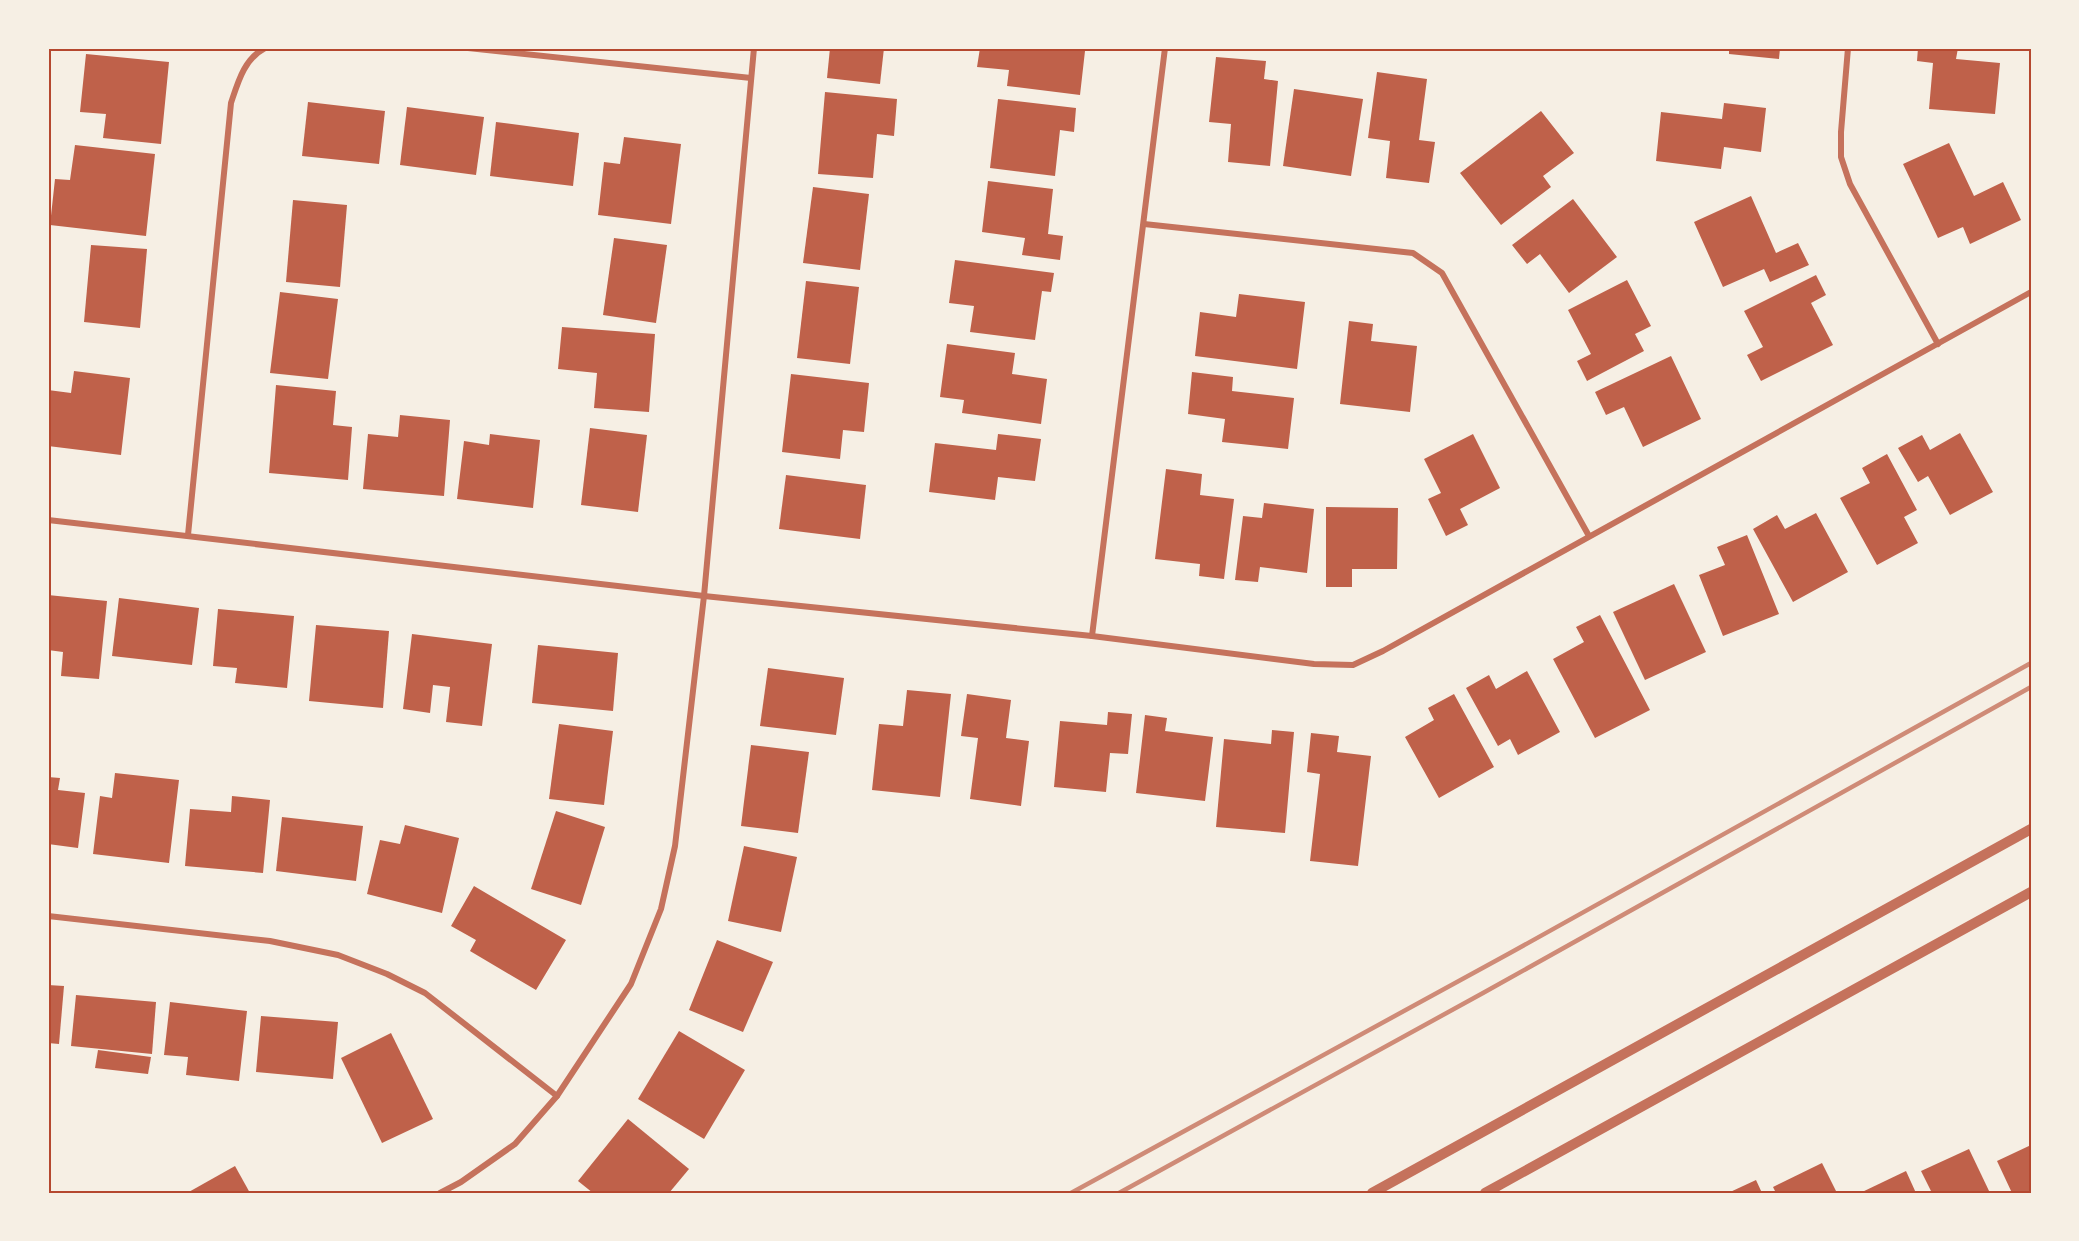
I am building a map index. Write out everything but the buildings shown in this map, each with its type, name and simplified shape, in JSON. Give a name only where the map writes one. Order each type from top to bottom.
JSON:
[{"type":"street","points":[[188,535],[231,103],[240,73],[259,51],[265,48]]},
{"type":"street","points":[[468,48],[751,78]]},
{"type":"street","points":[[440,1193],[461,1182],[515,1144],[557,1096],[631,984],[661,909],[675,846],[704,596],[754,48]]},
{"type":"street","points":[[1092,636],[1165,48]]},
{"type":"street","points":[[1848,48],[1841,157],[1850,184],[1938,344]]},
{"type":"street","points":[[1144,224],[1413,253],[1442,273],[1589,536]]},
{"type":"street","points":[[48,520],[704,596],[1092,636],[1314,664],[1353,665],[1383,651],[2031,292]]},
{"type":"street","points":[[1372,1193],[2031,829]]},
{"type":"street","points":[[1485,1193],[2031,892]]},
{"type":"street","points":[[48,916],[270,941],[338,956],[387,974],[425,993],[557,1096]]},
{"type":"railway","points":[[1071,1193],[1510,953],[2031,663]]},
{"type":"railway","points":[[1119,1193],[2031,687]]}]
